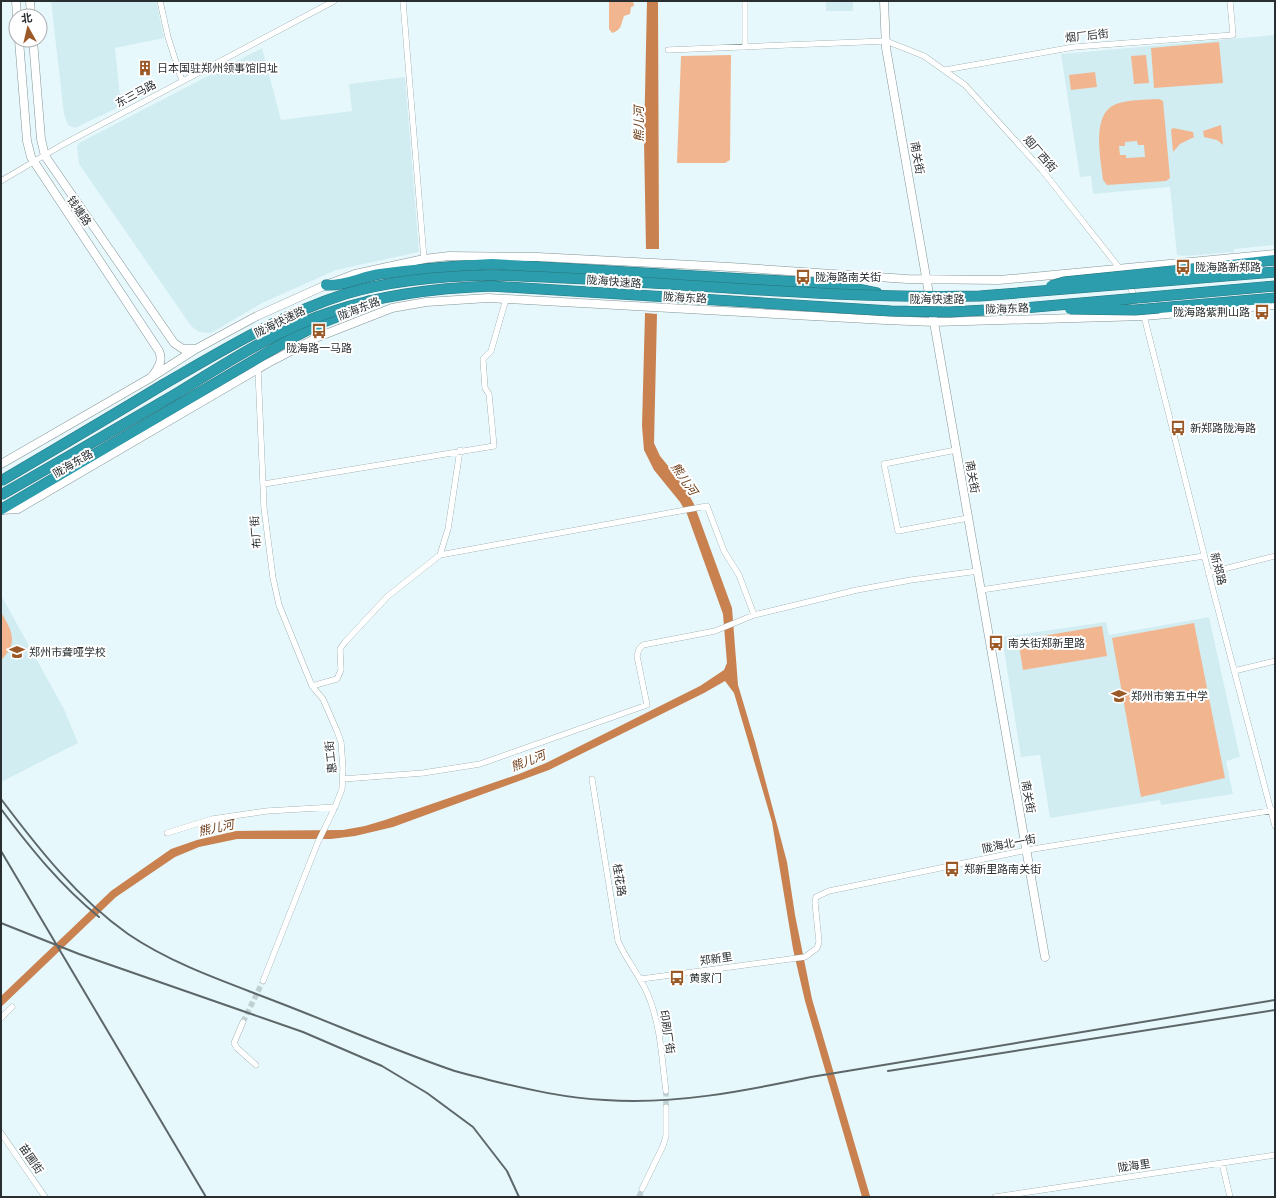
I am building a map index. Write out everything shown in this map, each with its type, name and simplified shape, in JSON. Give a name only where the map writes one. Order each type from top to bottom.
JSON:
[{"type":"highway","points":[[1023,293],[1064,282],[1275,260]]},
{"type":"highway","points":[[326,285],[338,286],[378,274],[450,266],[479,265],[710,275],[826,283],[895,297]]},
{"type":"highway","name":"陇海快速路","points":[[1,481],[259,330],[303,309],[346,294],[375,287],[440,278],[491,275],[895,297],[980,296],[1275,272]]},
{"type":"highway","name":"陇海快速路","points":[[1,495],[231,361],[288,330],[334,311],[370,300],[406,293],[439,289],[492,286],[898,311],[956,311],[1024,308],[1275,286]]},
{"type":"highway","points":[[1024,308],[1136,310],[1275,298]]},
{"type":"highway","points":[[2,510],[148,422],[292,338],[319,324],[362,308],[370,300]]},
{"type":"street","points":[[160,1],[182,82]]},
{"type":"street","name":"东三马路","points":[[1,181],[34,163],[62,145],[334,1]]},
{"type":"street","points":[[403,1],[424,259]]},
{"type":"street","points":[[745,1],[745,47]]},
{"type":"street","name":"南关街","points":[[884,1],[886,40],[1045,957]]},
{"type":"street","name":"烟厂后街","points":[[945,70],[1074,46],[1233,35],[1230,1]]},
{"type":"street","points":[[668,50],[886,40]]},
{"type":"street","name":"烟厂西街","points":[[886,40],[924,56],[965,85],[1042,170],[1120,268],[1144,316]]},
{"type":"street","name":"钱塘路","points":[[20,48],[27,141],[34,163],[159,351],[161,355],[160,364],[152,377]]},
{"type":"street","name":"钱塘路","points":[[34,48],[41,139],[45,156],[174,343],[183,349],[196,349]]},
{"type":"street","points":[[1,464],[152,377],[196,349],[257,316],[326,285],[361,273],[424,259],[456,256],[538,257],[927,280],[999,280],[1275,254]]},
{"type":"street","name":"陇海东路","points":[[2,510],[18,509],[258,369],[318,337],[392,308],[426,302],[463,298],[506,299],[934,322],[1144,316],[1275,305]]},
{"type":"street","points":[[264,484],[460,450],[494,446],[489,394],[485,388],[482,359],[491,351],[506,299]]},
{"type":"street","name":"新郑路","points":[[1144,316],[1208,573],[1273,811],[1275,826]]},
{"type":"street","name":"布厂街","points":[[258,369],[269,559],[279,605],[312,686]]},
{"type":"street","points":[[440,555],[448,529],[460,450]]},
{"type":"street","points":[[956,450],[884,464],[898,531],[968,518]]},
{"type":"street","points":[[312,686],[337,679],[342,665],[340,649],[345,642],[388,596],[440,555],[698,509],[707,506],[724,551],[739,575],[754,616]]},
{"type":"street","points":[[981,590],[1204,556]]},
{"type":"street","points":[[1208,573],[1275,556]]},
{"type":"street","points":[[343,779],[423,773],[480,764],[647,706],[637,656],[639,649],[643,645],[715,631],[754,616],[857,590],[911,580],[978,571]]},
{"type":"street","points":[[1234,671],[1275,661]]},
{"type":"street","name":"惠工街","points":[[263,980],[318,842],[342,789],[342,756],[337,730],[323,699],[312,686]]},
{"type":"street","name":"桂花路","points":[[592,779],[618,941],[622,950],[641,979]]},
{"type":"street","points":[[167,833],[212,819],[266,811],[335,807]]},
{"type":"street","name":"陇海北一街","points":[[805,957],[817,948],[819,942],[815,902],[816,897],[821,894],[1026,850],[1273,811]]},
{"type":"street","name":"郑新里","points":[[641,979],[805,957]]},
{"type":"street","name":"印刷厂街","points":[[641,979],[655,1016],[666,1091]]},
{"type":"street","points":[[1,1018],[12,1007]]},
{"type":"street","points":[[243,1022],[234,1042],[237,1048],[256,1065]]},
{"type":"street","points":[[642,1189],[663,1146],[666,1136],[666,1107]]},
{"type":"street","name":"苗圃街","points":[[1,1133],[45,1197]]},
{"type":"street","name":"陇海里","points":[[995,1197],[1275,1155]]},
{"type":"street","points":[[1222,1163],[1230,1197]]},
{"type":"shaded area","points":[[51,1],[156,1],[164,38],[115,48],[121,106],[75,128],[68,125],[64,114]]},
{"type":"shaded area","points":[[609,1],[633,1],[634,6],[631,7],[630,14],[624,16],[622,24],[618,30],[612,33],[609,29]]},
{"type":"shaded area","points":[[647,1],[658,1],[659,249],[646,249],[644,140]]},
{"type":"shaded area","points":[[826,1],[853,1],[853,11],[826,11]]},
{"type":"shaded area","points":[[1275,35],[1275,245],[1234,249],[1234,252],[1183,256],[1177,255],[1170,187],[1093,194],[1091,176],[1080,177],[1061,54]]},
{"type":"shaded area","points":[[1219,42],[1223,83],[1154,88],[1151,48]]},
{"type":"shaded area","points":[[262,48],[281,120],[352,111],[349,84],[405,77],[419,252],[336,270],[262,303],[211,333],[199,332],[191,326],[79,164],[77,147],[79,143]]},
{"type":"shaded area","points":[[731,55],[730,160],[725,163],[677,163],[681,56]]},
{"type":"shaded area","points":[[1146,55],[1149,83],[1134,84],[1131,56]]},
{"type":"shaded area","points":[[1095,72],[1097,87],[1071,90],[1069,75]]},
{"type":"shaded area","points":[[1159,99],[1163,101],[1170,178],[1166,181],[1107,185],[1103,180],[1099,140],[1102,119],[1107,111],[1119,103]],"holes":[[[1137,141],[1138,145],[1144,145],[1145,157],[1126,158],[1126,155],[1120,155],[1119,146],[1125,146],[1125,142]]]},
{"type":"shaded area","points":[[1221,125],[1223,145],[1217,140],[1204,137],[1203,131]]},
{"type":"shaded area","points":[[1173,128],[1193,132],[1194,137],[1180,144],[1173,152],[1171,130]]},
{"type":"shaded area","points":[[645,313],[657,314],[654,443],[660,456],[682,483],[694,504],[732,608],[738,685],[787,862],[795,915],[812,999],[870,1196],[862,1197],[805,1001],[793,949],[772,822],[734,693],[725,681],[704,693],[549,770],[393,827],[355,836],[331,839],[237,839],[199,847],[175,857],[116,897],[1,1007],[1,996],[111,891],[171,849],[197,840],[236,831],[343,830],[365,826],[385,820],[519,774],[546,763],[700,686],[724,670],[727,663],[723,614],[687,514],[680,502],[654,470],[644,450],[642,426]]},
{"type":"shaded area","name":"郑州市聋哑学校","points":[[1,595],[64,709],[78,743],[1,782]]},
{"type":"shaded area","points":[[1,612],[11,631],[12,642],[7,654],[1,660]]},
{"type":"shaded area","name":"郑州市第五中学","points":[[1209,617],[1240,757],[1226,761],[1233,794],[1161,805],[1160,800],[1050,818],[1040,755],[1021,757],[1002,637],[1106,622],[1109,635]]},
{"type":"shaded area","points":[[1194,623],[1225,778],[1141,797],[1112,638]]},
{"type":"shaded area","points":[[1102,626],[1107,656],[1023,670],[1018,640]]},
{"type":"tunnel","points":[[243,1022],[263,981]]},
{"type":"tunnel","points":[[666,1091],[666,1107]]},
{"type":"tunnel","points":[[639,1197],[642,1189]]},
{"type":"railway","points":[[1,799],[44,854],[92,905],[128,934],[165,956],[224,982],[449,1069],[507,1084],[562,1095],[591,1099],[631,1101],[683,1099],[709,1096],[811,1077],[1275,1000]]},
{"type":"railway","points":[[1,809],[59,880],[99,917]]},
{"type":"railway","points":[[1,851],[206,1197]]},
{"type":"railway","points":[[1,923],[79,954],[303,1032],[382,1066],[427,1093],[473,1127],[507,1171],[519,1197]]},
{"type":"railway","points":[[888,1071],[1275,1010]]},
{"type":"place","name":"日本国驻郑州领事馆旧址","points":[[145,68]]},
{"type":"place","name":"陇海路新郑路","points":[[1183,267]]},
{"type":"place","name":"陇海路南关街","points":[[803,277]]},
{"type":"place","name":"陇海路紫荆山路","points":[[1262,312]]},
{"type":"place","name":"陇海路一马路","points":[[319,331]]},
{"type":"place","name":"新郑路陇海路","points":[[1178,428]]},
{"type":"place","name":"南关街郑新里路","points":[[996,643]]},
{"type":"place","name":"郑州市聋哑学校","points":[[17,652]]},
{"type":"place","name":"郑州市第五中学","points":[[1119,696]]},
{"type":"place","name":"郑新里路南关街","points":[[952,869]]},
{"type":"place","name":"黄家门","points":[[677,978]]},
{"type":"water label","name":"熊儿河","points":[[639,124]]},
{"type":"water label","name":"熊儿河","points":[[684,479]]},
{"type":"water label","name":"熊儿河","points":[[528,761]]},
{"type":"water label","name":"熊儿河","points":[[216,828]]}]
